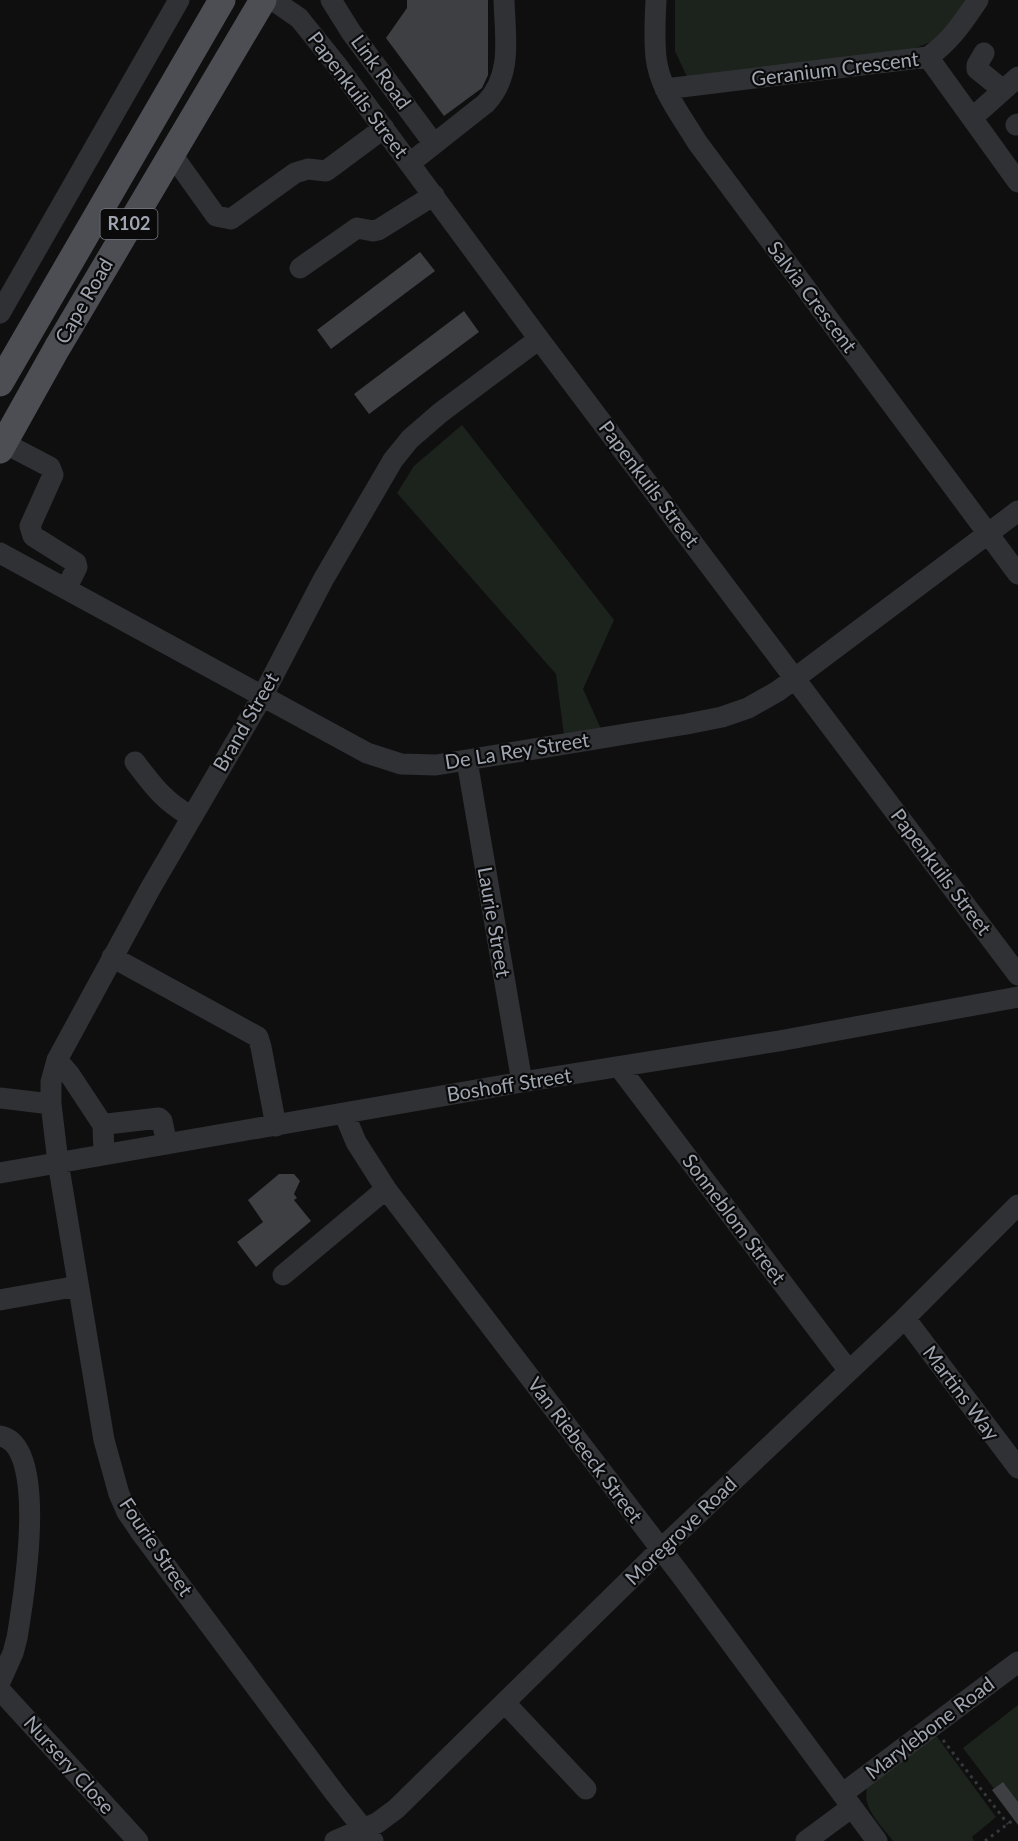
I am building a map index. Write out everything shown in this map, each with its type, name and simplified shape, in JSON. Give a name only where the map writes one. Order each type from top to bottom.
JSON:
[{"type":"main road","name":"Cape Road","points":[[0,383],[222,0]]},
{"type":"main road","name":"Cape Road","points":[[2,446],[171,153],[263,0]]},
{"type":"street","points":[[0,313],[179,0]]},
{"type":"street","name":"Papenkuils Street","points":[[273,0],[294,14],[311,32],[1018,975]]},
{"type":"street","points":[[410,163],[497,92],[505,58],[504,0]]},
{"type":"street","name":"Salvia Crescent","points":[[656,0],[656,57],[665,89],[697,142],[1018,574]]},
{"type":"street","name":"Geranium Crescent","points":[[665,89],[928,57],[942,48],[955,34],[978,0]]},
{"type":"street","name":"Link Road","points":[[340,5],[434,144]]},
{"type":"street","points":[[972,118],[1011,84],[977,69],[984,53]]},
{"type":"street","points":[[928,57],[1018,182]]},
{"type":"street","points":[[171,153],[216,216],[231,219],[300,170],[326,171],[384,128]]},
{"type":"street","points":[[300,268],[357,228],[378,231],[434,195]]},
{"type":"street","name":"Brand Street","points":[[58,1162],[51,1104],[51,1082],[57,1060],[112,957],[262,697],[323,580],[393,460],[410,439],[440,413],[539,339]]},
{"type":"street","points":[[2,446],[53,470],[53,475],[30,526],[33,536],[76,562],[77,567],[66,590]]},
{"type":"street","name":"De La Rey Street","points":[[0,553],[367,753],[383,759],[414,765],[436,765],[722,717],[748,708],[796,679],[1018,511]]},
{"type":"street","name":"Laurie Street","points":[[467,761],[522,1082]]},
{"type":"street","points":[[135,762],[158,792],[173,806],[192,817]]},
{"type":"street","points":[[112,957],[258,1037],[276,1126]]},
{"type":"street","name":"Boshoff Street","points":[[0,1173],[1018,998]]},
{"type":"street","points":[[57,1060],[70,1075],[103,1125],[104,1154]]},
{"type":"street","name":"Sonneblom Street","points":[[620,1067],[849,1371]]},
{"type":"street","points":[[0,1098],[51,1104]]},
{"type":"street","name":"Van Riebeeck Street","points":[[344,1113],[356,1142],[386,1189],[661,1549],[877,1841]]},
{"type":"street","points":[[103,1125],[156,1117],[161,1120],[167,1144]]},
{"type":"street","name":"Fourie Street","points":[[58,1162],[104,1440],[112,1473],[127,1512],[334,1792],[369,1835]]},
{"type":"street","points":[[283,1275],[386,1189]]},
{"type":"street","name":"Moregrove Road","points":[[335,1841],[369,1835],[661,1549],[905,1318],[1018,1205]]},
{"type":"street","points":[[0,1300],[78,1286]]},
{"type":"street","name":"Martins Way","points":[[905,1318],[1018,1468]]},
{"type":"street","points":[[0,1437],[13,1442],[23,1458],[31,1517],[17,1638],[0,1682]]},
{"type":"street","name":"Marylebone Road","points":[[806,1841],[847,1800],[932,1726],[1018,1662]]},
{"type":"street","name":"Nursery Close","points":[[0,1690],[138,1841]]},
{"type":"street","points":[[505,1703],[586,1789]]},
{"type":"path","points":[[932,1726],[1008,1824]]},
{"type":"path","points":[[985,1841],[1013,1820]]},
{"type":"shaded area","points":[[675,0],[970,0],[933,41],[903,53],[688,79],[675,51]]},
{"type":"shaded area","points":[[462,425],[614,620],[583,689],[601,729],[564,735],[556,674],[397,493],[414,466]]},
{"type":"shaded area","points":[[1018,1705],[1018,1820],[963,1748]]},
{"type":"shaded area","points":[[935,1734],[996,1817],[972,1837],[974,1841],[893,1841],[869,1808],[866,1793],[868,1785]]},
{"type":"building","points":[[407,0],[488,0],[488,75],[482,88],[444,116],[386,38],[407,8]]},
{"type":"building","points":[[420,252],[435,271],[331,349],[317,330]]},
{"type":"building","points":[[464,311],[479,332],[369,414],[354,394]]},
{"type":"building","points":[[279,1174],[294,1174],[300,1181],[294,1194],[297,1198],[294,1200],[311,1221],[256,1267],[237,1242],[263,1222],[248,1200]]},
{"type":"building","points":[[1003,1782],[1018,1802],[1018,1825],[992,1790]]}]
